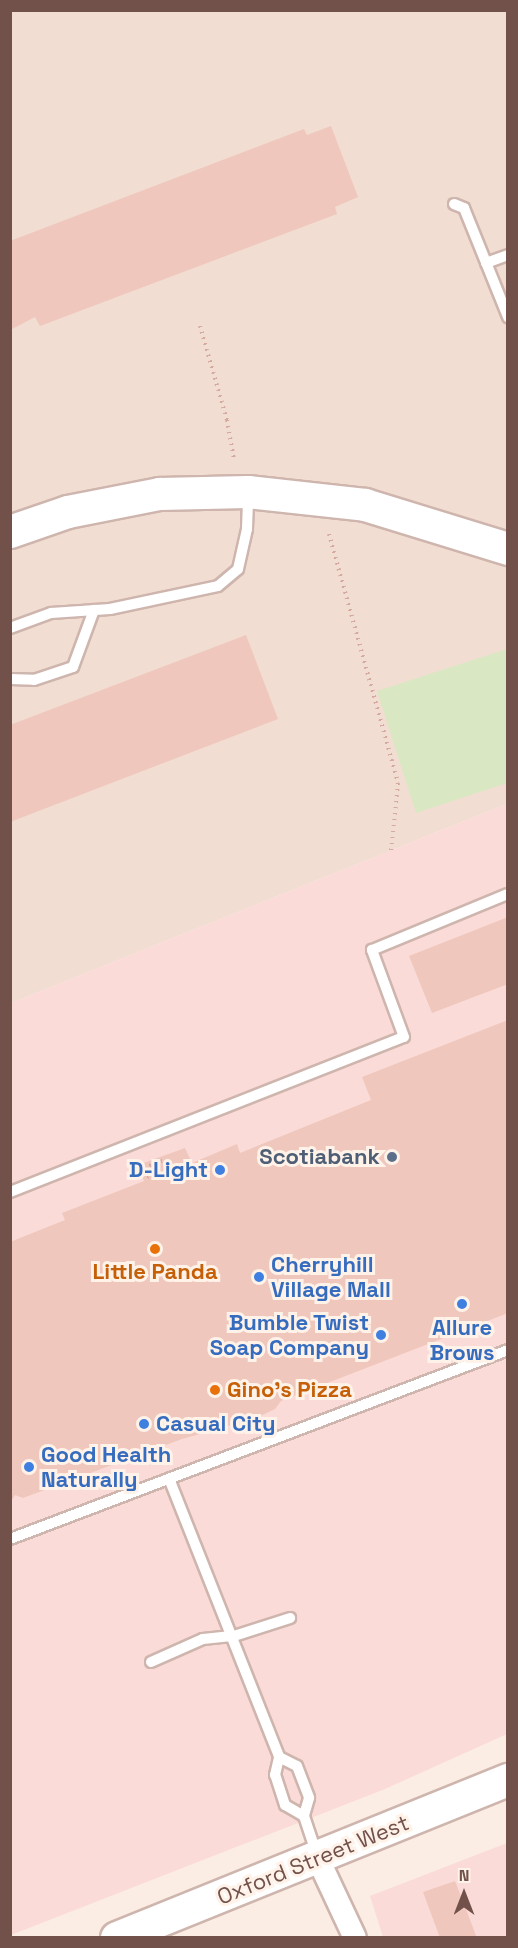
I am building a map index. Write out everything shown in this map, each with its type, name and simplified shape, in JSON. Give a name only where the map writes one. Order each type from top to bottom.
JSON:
[{"type":"street","points":[[10,532],[68,512],[160,494],[248,492],[364,505],[507,549]]},
{"type":"street","name":"Oxford Street West","points":[[117,1938],[318,1859],[507,1780]]},
{"type":"street","points":[[318,1859],[355,1938]]},
{"type":"lane","points":[[454,204],[464,208],[507,317]]},
{"type":"lane","points":[[486,263],[507,255]]},
{"type":"lane","points":[[10,628],[51,614],[94,610],[218,586],[238,569],[247,529],[248,492]]},
{"type":"lane","points":[[10,679],[34,680],[73,667],[94,610]]},
{"type":"lane","points":[[10,1192],[404,1037],[372,950],[507,894]]},
{"type":"lane","points":[[10,1539],[507,1350]]},
{"type":"lane","points":[[170,1480],[234,1636],[279,1757],[275,1775],[285,1805],[304,1816]]},
{"type":"lane","points":[[151,1662],[203,1639],[234,1636],[290,1618]]},
{"type":"lane","points":[[279,1757],[297,1766],[309,1798],[304,1816],[318,1859]]},
{"type":"path","points":[[200,326],[227,420],[234,458]]},
{"type":"path","points":[[329,534],[398,783],[392,852]]},
{"type":"path","points":[[144,1168],[163,1160]]},
{"type":"path","points":[[147,1177],[165,1170]]},
{"type":"shaded area","points":[[11,11],[507,11],[507,804],[11,1003]]},
{"type":"shaded area","points":[[507,804],[507,1734],[385,1789],[11,1935],[11,1003]]},
{"type":"shaded area","points":[[507,1843],[507,1937],[383,1937],[370,1896]]},
{"type":"green space","points":[[507,649],[507,783],[416,813],[377,691]]},
{"type":"building","points":[[331,126],[358,197],[335,207],[337,214],[40,326],[35,317],[12,329],[10,241],[304,129],[307,135]]},
{"type":"building","points":[[246,635],[278,719],[10,822],[10,725]]},
{"type":"building","points":[[508,917],[508,984],[432,1013],[409,956]]},
{"type":"building","name":"Cherryhill Village Mall","points":[[508,1020],[508,1313],[281,1401],[275,1409],[256,1418],[182,1439],[23,1498],[15,1495],[10,1503],[10,1242],[65,1220],[62,1213],[144,1181],[138,1165],[185,1148],[192,1163],[237,1144],[240,1153],[371,1100],[362,1077]]},
{"type":"building","points":[[455,1881],[477,1938],[440,1938],[423,1892]]},
{"type":"place","name":"Scotiabank","points":[[392,1157]]},
{"type":"place","name":"D-Light","points":[[220,1170]]},
{"type":"place","name":"Little Panda","points":[[155,1249]]},
{"type":"place","name":"Cherryhill Village Mall","points":[[259,1277]]},
{"type":"place","name":"Allure Brows","points":[[462,1304]]},
{"type":"place","name":"Bumble Twist Soap Company","points":[[381,1335]]},
{"type":"place","name":"Gino's Pizza","points":[[215,1390]]},
{"type":"place","name":"Casual City","points":[[144,1424]]},
{"type":"place","name":"Good Health Naturally","points":[[29,1467]]}]
